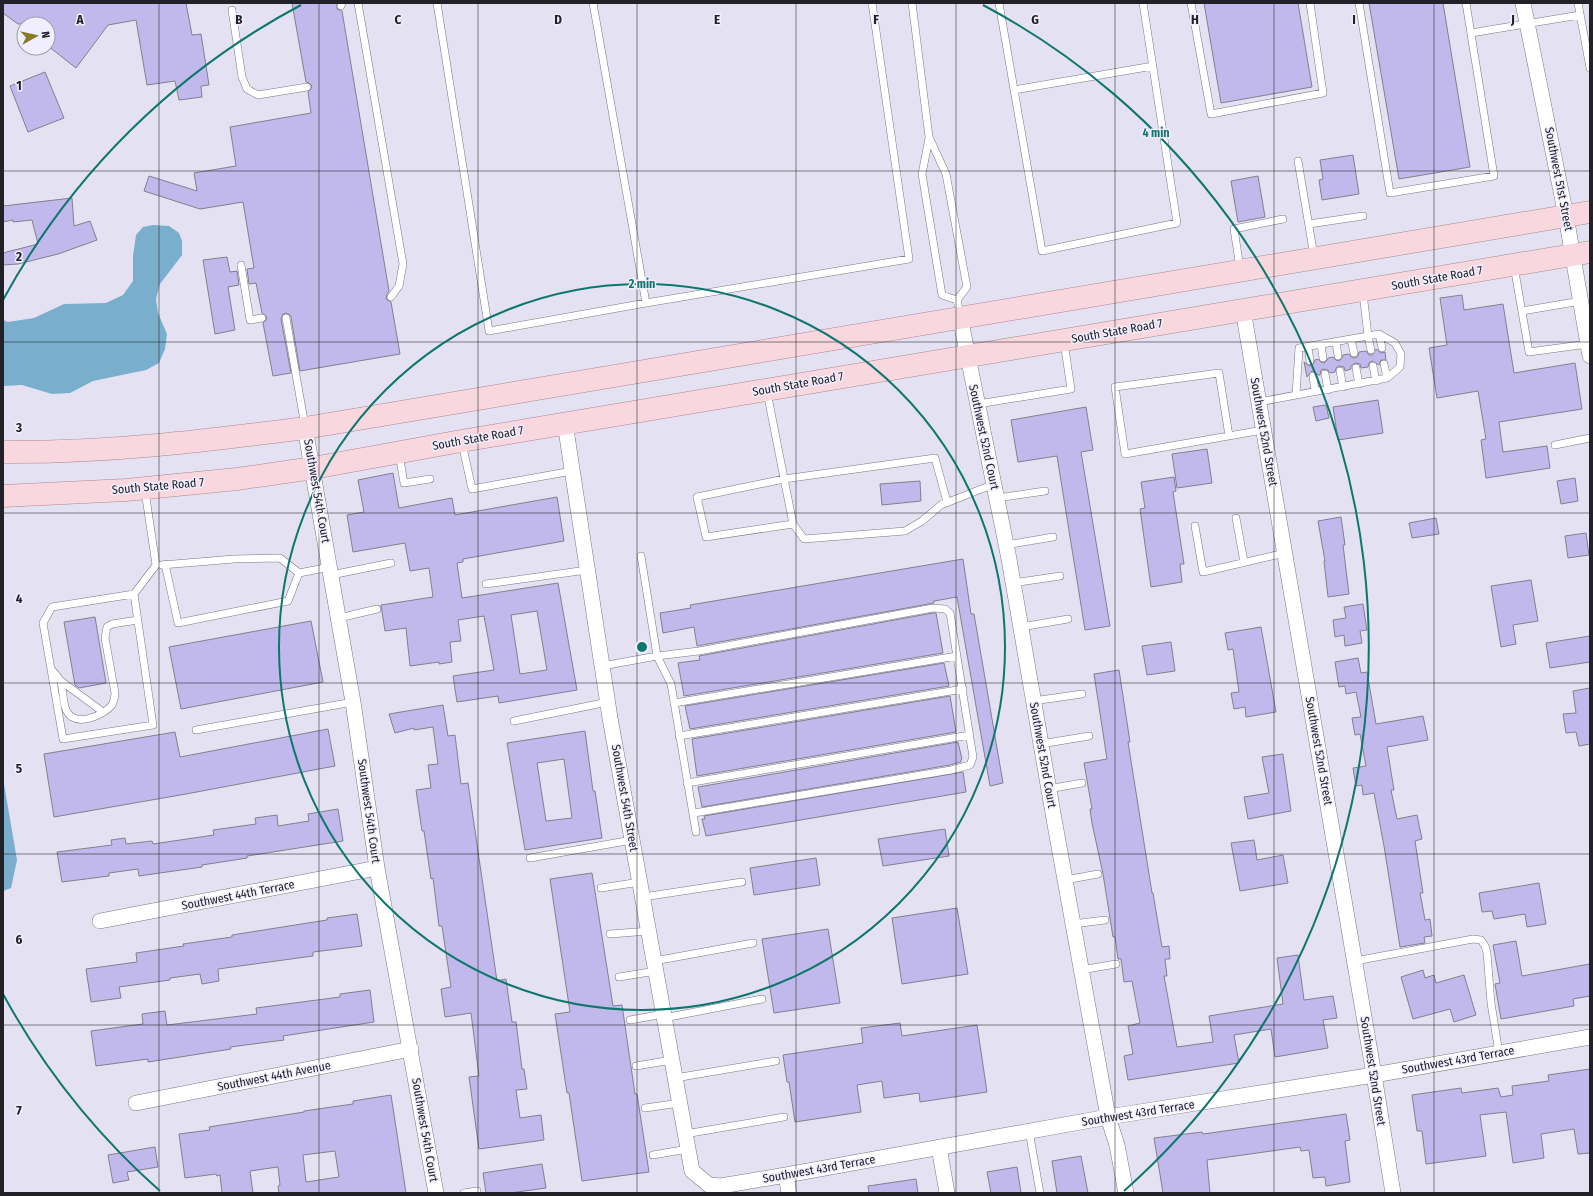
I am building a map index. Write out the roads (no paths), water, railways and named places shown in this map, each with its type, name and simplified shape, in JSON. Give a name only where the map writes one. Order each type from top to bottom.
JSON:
[{"type":"main road","points":[[3,452],[122,448],[219,440],[305,428],[959,308],[1240,270],[1590,212]]},
{"type":"main road","name":"South State Road 7","points":[[3,496],[145,488],[236,479],[313,468],[399,451],[1582,254]]},
{"type":"street","name":"Southwest 51st Street","points":[[1523,3],[1566,216],[1582,254],[1581,301],[1589,350]]},
{"type":"street","name":"Southwest 52nd Court","points":[[959,308],[1006,545],[1072,924],[1108,1118],[1117,1145],[1126,1193]]},
{"type":"street","name":"Southwest 52nd Street","points":[[1243,310],[1355,961],[1393,1193]]},
{"type":"street","name":"Southwest 54th Street","points":[[565,424],[608,702],[692,1171]]},
{"type":"street","name":"Southwest 54th Court","points":[[305,428],[353,702],[377,868],[436,1193]]},
{"type":"street","name":"Southwest 44th Terrace","points":[[100,921],[377,868]]},
{"type":"street","name":"Southwest 43rd Terrace","points":[[692,1171],[709,1184],[721,1186],[786,1176],[939,1147],[1108,1118],[1374,1075],[1590,1037]]},
{"type":"street","name":"Southwest 44th Avenue","points":[[136,1103],[411,1049]]},
{"type":"street","points":[[939,1147],[947,1193]]},
{"type":"street","points":[[786,1176],[789,1193]]},
{"type":"lane","points":[[358,3],[403,264],[399,286],[391,297]]},
{"type":"lane","points":[[437,3],[489,331],[910,259],[872,3]]},
{"type":"lane","points":[[594,3],[646,303]]},
{"type":"lane","points":[[912,3],[929,137],[946,174],[967,287],[959,308],[942,295],[922,174],[929,137]]},
{"type":"lane","points":[[999,3],[1042,251],[1177,223],[1143,3]]},
{"type":"lane","points":[[1191,3],[1211,114],[1323,93],[1310,3]]},
{"type":"lane","points":[[1359,3],[1390,193],[1494,176],[1466,3]]},
{"type":"lane","points":[[1578,3],[1590,68]]},
{"type":"lane","points":[[232,10],[242,77],[247,89],[258,95],[307,87]]},
{"type":"lane","points":[[1471,33],[1580,15]]},
{"type":"lane","points":[[1014,90],[1153,66]]},
{"type":"lane","points":[[1298,161],[1314,258]]},
{"type":"lane","points":[[1309,224],[1363,216]]},
{"type":"lane","points":[[1240,270],[1234,229],[1283,219]]},
{"type":"lane","points":[[241,265],[250,320],[262,318]]},
{"type":"lane","points":[[1513,265],[1529,352],[1589,350]]},
{"type":"lane","points":[[1363,291],[1371,350]]},
{"type":"lane","points":[[1522,311],[1581,301]]},
{"type":"lane","points":[[286,318],[305,428]]},
{"type":"lane","points":[[1379,334],[1382,348]]},
{"type":"lane","points":[[1259,402],[1387,378],[1400,367],[1401,354],[1395,343],[1379,334],[1299,348],[1296,395]]},
{"type":"lane","points":[[1351,339],[1354,353]]},
{"type":"lane","points":[[978,404],[1072,388],[1063,340]]},
{"type":"lane","points":[[1336,342],[1338,356]]},
{"type":"lane","points":[[1321,345],[1323,358]]},
{"type":"lane","points":[[1308,347],[1310,361]]},
{"type":"lane","points":[[1384,364],[1387,378]]},
{"type":"lane","points":[[1373,366],[1376,381]]},
{"type":"lane","points":[[1356,368],[1359,384]]},
{"type":"lane","points":[[1340,371],[1343,387]]},
{"type":"lane","points":[[1229,436],[1219,373],[1115,387],[1125,454],[1229,436],[1263,430]]},
{"type":"lane","points":[[1325,374],[1328,390]]},
{"type":"lane","points":[[1313,376],[1315,392]]},
{"type":"lane","points":[[766,390],[793,524],[804,539],[905,530],[922,521],[941,505],[948,502],[995,491],[1045,491]]},
{"type":"lane","points":[[1555,445],[1590,438]]},
{"type":"lane","points":[[461,441],[472,489],[572,471]]},
{"type":"lane","points":[[399,451],[404,483],[430,479]]},
{"type":"lane","points":[[793,524],[706,537],[697,497],[784,478],[935,458],[948,502]]},
{"type":"lane","points":[[134,594],[153,726],[63,739],[43,623],[52,607],[134,594],[156,565],[145,488]]},
{"type":"lane","points":[[1236,518],[1244,562]]},
{"type":"lane","points":[[1195,526],[1203,572],[1285,553]]},
{"type":"lane","points":[[1006,545],[1054,537]]},
{"type":"lane","points":[[641,556],[657,656],[670,684],[687,782],[694,813],[696,832]]},
{"type":"lane","points":[[156,565],[234,559],[280,558],[299,573],[330,571],[390,563]]},
{"type":"lane","points":[[165,564],[178,623],[288,601],[299,573]]},
{"type":"lane","points":[[486,584],[587,570]]},
{"type":"lane","points":[[1013,584],[1060,576]]},
{"type":"lane","points":[[602,666],[657,656],[699,651],[933,608],[945,609],[950,613],[973,757],[970,765],[951,770],[694,813]]},
{"type":"lane","points":[[339,618],[378,609]]},
{"type":"lane","points":[[1021,627],[1068,619]]},
{"type":"lane","points":[[61,681],[66,711],[72,718],[82,719],[95,717],[111,706],[115,693],[105,638],[107,627],[112,624],[138,620]]},
{"type":"lane","points":[[674,703],[957,656]]},
{"type":"lane","points":[[51,668],[61,681],[103,712]]},
{"type":"lane","points":[[679,736],[963,689]]},
{"type":"lane","points":[[1033,701],[1082,694]]},
{"type":"lane","points":[[196,730],[353,702]]},
{"type":"lane","points":[[514,721],[608,702]]},
{"type":"lane","points":[[687,782],[970,735]]},
{"type":"lane","points":[[1041,744],[1089,736]]},
{"type":"lane","points":[[1048,789],[1082,784]]},
{"type":"lane","points":[[530,858],[632,840]]},
{"type":"lane","points":[[1065,880],[1098,874]]},
{"type":"lane","points":[[601,888],[640,882]]},
{"type":"lane","points":[[642,897],[742,882]]},
{"type":"lane","points":[[1072,924],[1105,920]]},
{"type":"lane","points":[[610,934],[649,931]]},
{"type":"lane","points":[[1355,961],[1473,939],[1481,940],[1487,953],[1491,1003],[1499,1053]]},
{"type":"lane","points":[[619,977],[655,966],[753,943]]},
{"type":"lane","points":[[1081,970],[1116,964]]},
{"type":"lane","points":[[630,1020],[664,1016],[762,999]]},
{"type":"lane","points":[[636,1066],[672,1060]]},
{"type":"lane","points":[[675,1078],[776,1061]]},
{"type":"lane","points":[[645,1108],[680,1103]]},
{"type":"lane","points":[[653,1155],[687,1142],[784,1117]]},
{"type":"lane","points":[[1029,1132],[1040,1193]]},
{"type":"lane","points":[[464,1193],[476,1191]]},
{"type":"water","points":[[153,225],[169,226],[179,233],[182,241],[182,255],[160,284],[156,299],[158,313],[167,334],[165,349],[159,363],[146,370],[93,381],[70,393],[52,394],[22,385],[3,386],[3,320],[8,322],[34,318],[64,304],[106,303],[123,295],[133,281],[133,256],[136,235],[143,227]]},
{"type":"water","points":[[3,778],[17,860],[11,888],[3,891]]}]
